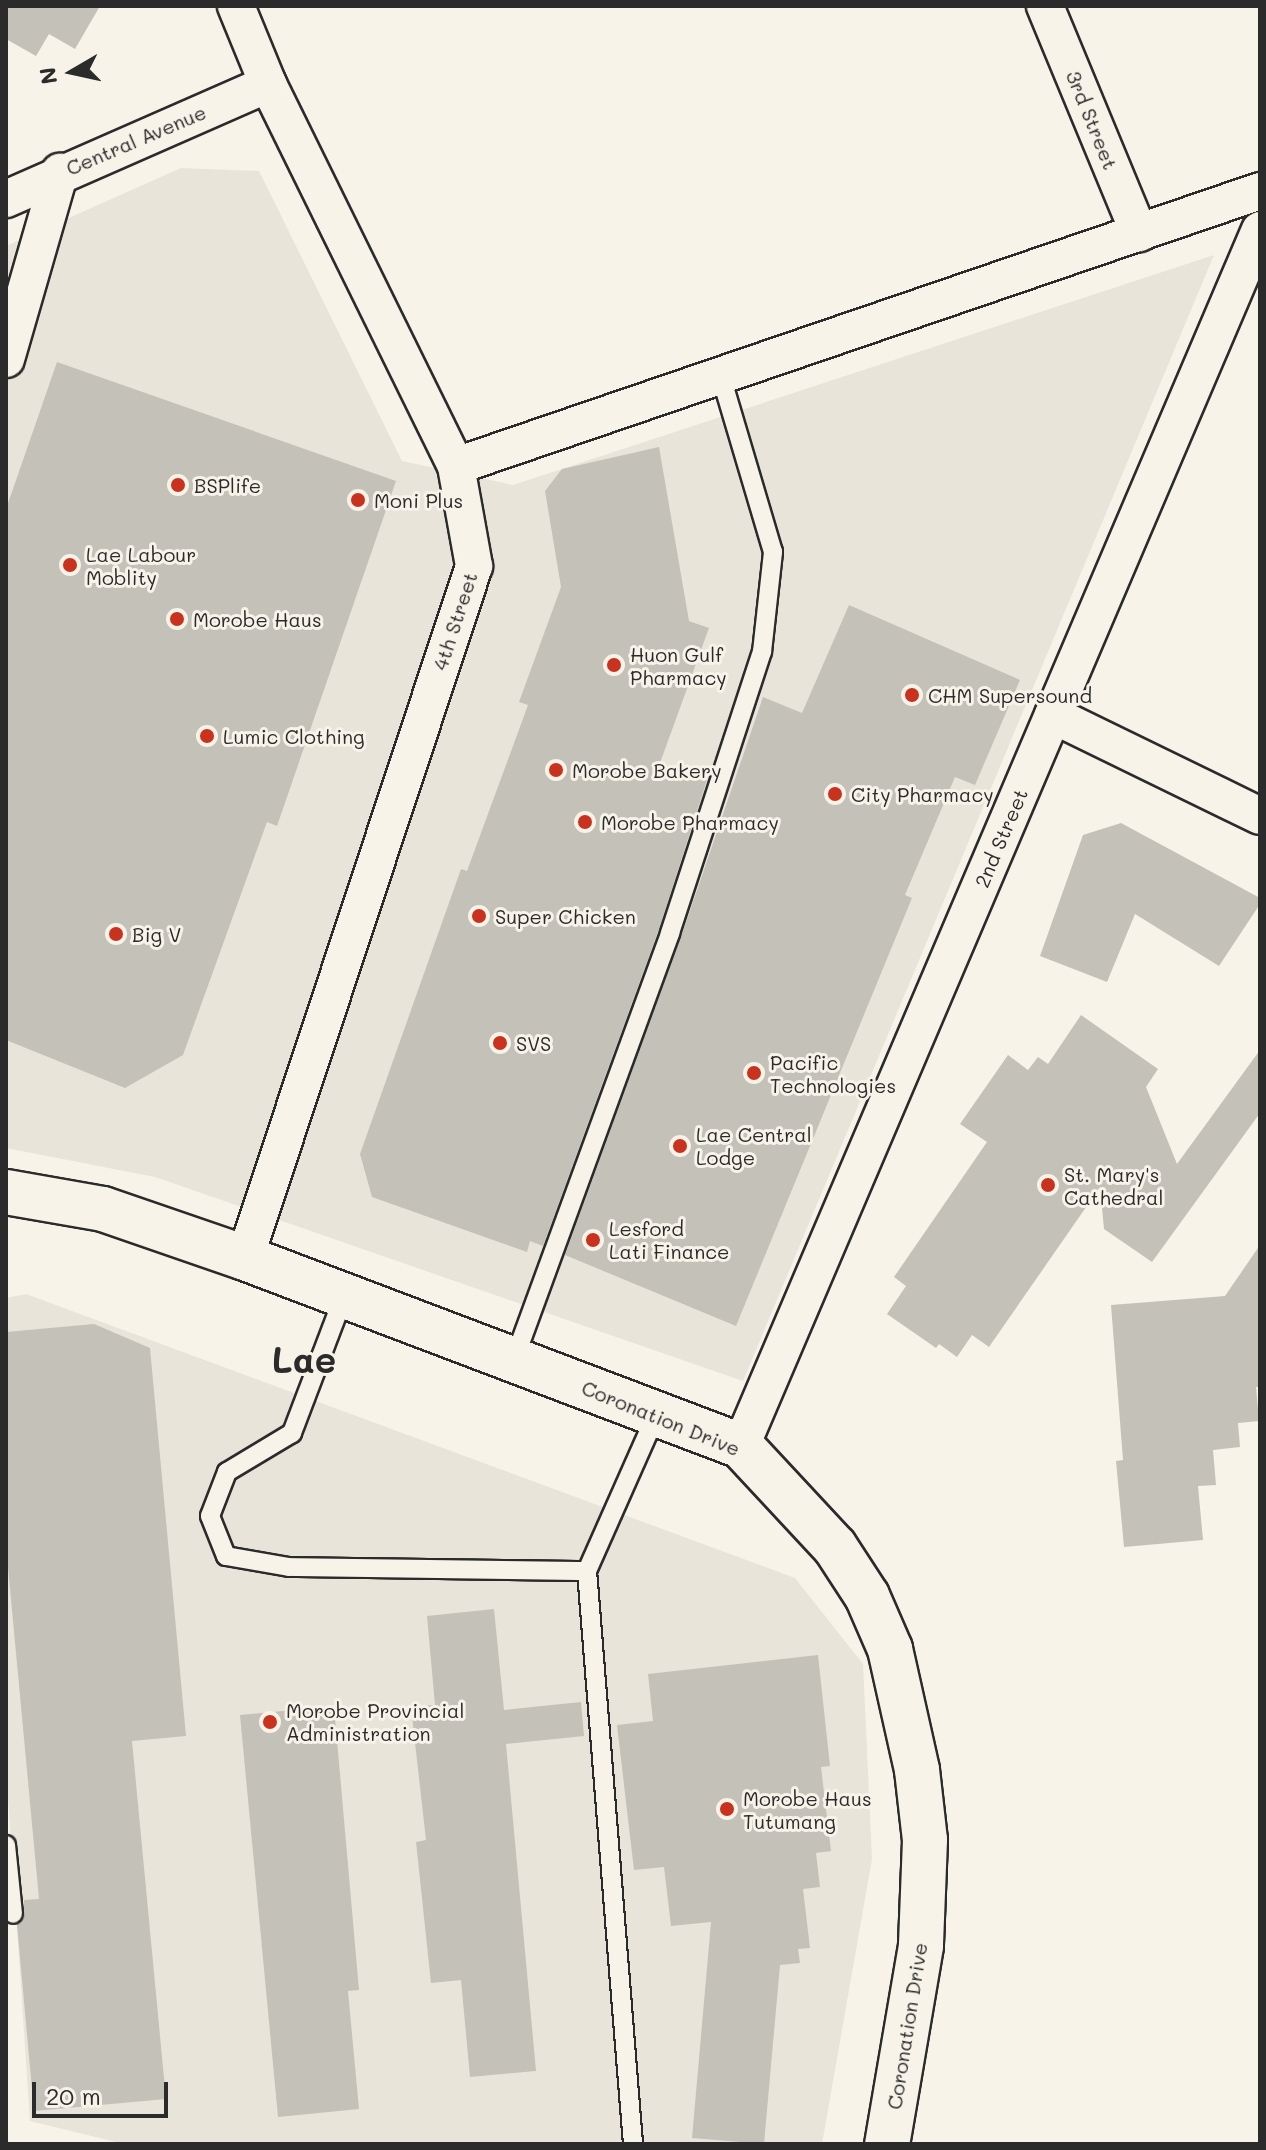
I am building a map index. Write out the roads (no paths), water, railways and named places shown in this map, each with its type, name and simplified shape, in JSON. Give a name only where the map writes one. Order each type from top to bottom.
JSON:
[{"type":"street","name":"4th Street","points":[[236,6],[268,84],[456,466],[474,566],[245,1258]]},
{"type":"street","name":"3rd Street","points":[[1045,6],[1139,233]]},
{"type":"street","name":"Central Avenue","points":[[6,199],[60,172],[268,84]]},
{"type":"street","points":[[6,359],[60,172]]},
{"type":"street","points":[[456,466],[1260,191]]},
{"type":"street","name":"2nd Street","points":[[741,1446],[1260,230]]},
{"type":"street","points":[[1053,715],[1260,816]]},
{"type":"street","name":"Coronation Drive","points":[[6,1192],[103,1209],[245,1258],[741,1446],[835,1547],[867,1596],[890,1649],[917,1770],[925,1840],[921,1946],[887,2144]]},
{"type":"lane","points":[[514,1360],[670,933],[762,652],[773,552],[721,376]]},
{"type":"lane","points":[[344,1296],[292,1433],[227,1472],[210,1516],[226,1556],[289,1567],[587,1571]]},
{"type":"lane","points":[[633,2144],[587,1571],[657,1413]]},
{"type":"lane","points":[[6,1845],[13,1914]]},
{"type":"place","name":"BSPlife","points":[[178,485]]},
{"type":"place","name":"Moni Plus","points":[[358,500]]},
{"type":"place","name":"Lae Labour Moblity","points":[[70,565]]},
{"type":"place","name":"Morobe Haus","points":[[177,619]]},
{"type":"place","name":"Huon Gulf Pharmacy","points":[[614,665]]},
{"type":"place","name":"CHM Supersound","points":[[912,695]]},
{"type":"place","name":"Lumic Clothing","points":[[207,736]]},
{"type":"place","name":"Morobe Bakery","points":[[556,770]]},
{"type":"place","name":"City Pharmacy","points":[[835,794]]},
{"type":"place","name":"Morobe Pharmacy","points":[[585,822]]},
{"type":"place","name":"Super Chicken","points":[[479,916]]},
{"type":"place","name":"Big V","points":[[116,934]]},
{"type":"place","name":"SVS","points":[[500,1043]]},
{"type":"place","name":"Pacific Technologies","points":[[754,1073]]},
{"type":"place","name":"Lae Central Lodge","points":[[680,1146]]},
{"type":"place","name":"St. Mary's Cathedral","points":[[1048,1185]]},
{"type":"place","name":"Lesford Lati Finance","points":[[593,1240]]},
{"type":"place","name":"Morobe Provincial Administration","points":[[270,1722]]},
{"type":"place","name":"Morobe Haus Tutumang","points":[[727,1809]]},
{"type":"district","name":"Lae","points":[[304,1359]]}]
